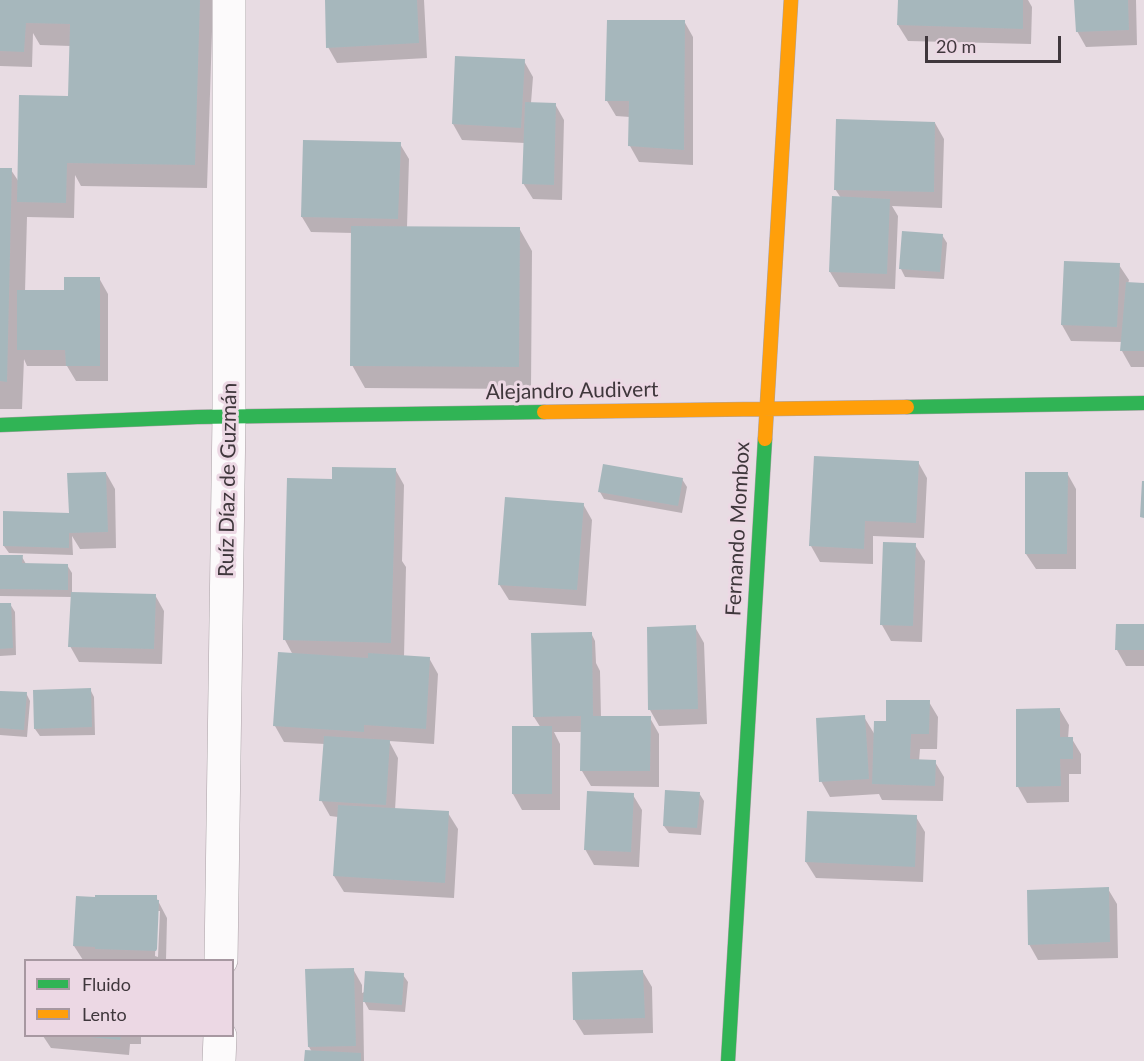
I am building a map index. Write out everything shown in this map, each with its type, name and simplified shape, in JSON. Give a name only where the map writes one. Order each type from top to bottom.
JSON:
[{"type":"street","name":"Ruíz Díaz de Guzmán","points":[[221,959],[229,417],[229,0]]},
{"type":"street","name":"Fernando Mombox","points":[[728,1061],[791,0]]},
{"type":"street","name":"Alejandro Audivert","points":[[0,425],[229,417],[1144,403]]},
{"type":"street","points":[[219,1037],[219,1061]]},
{"type":"building","points":[[0,0],[200,0],[195,165],[67,163],[66,203],[17,202],[19,95],[68,96],[70,24],[26,23],[24,52],[0,51]]},
{"type":"building","points":[[325,0],[417,0],[419,43],[326,48]]},
{"type":"building","points":[[898,0],[1023,0],[1023,29],[897,25]]},
{"type":"building","points":[[1074,0],[1128,0],[1129,30],[1076,32]]},
{"type":"building","points":[[607,20],[685,20],[684,150],[628,146],[629,101],[605,101]]},
{"type":"building","points":[[455,56],[525,59],[521,128],[452,124]]},
{"type":"building","points":[[525,102],[556,103],[554,185],[522,184]]},
{"type":"building","points":[[836,119],[935,122],[934,192],[834,190]]},
{"type":"building","points":[[303,140],[401,142],[398,219],[301,217]]},
{"type":"building","points":[[0,168],[12,168],[7,382],[0,381]]},
{"type":"building","points":[[832,196],[890,199],[887,274],[829,272]]},
{"type":"building","points":[[351,226],[520,227],[519,367],[350,366]]},
{"type":"building","points":[[902,231],[943,234],[940,272],[899,269]]},
{"type":"building","points":[[1064,261],[1120,263],[1117,327],[1061,325]]},
{"type":"building","points":[[64,277],[100,277],[100,366],[66,366],[65,350],[17,350],[17,290],[64,290]]},
{"type":"building","points":[[1126,282],[1144,283],[1144,351],[1120,351]]},
{"type":"building","points":[[814,456],[919,461],[916,523],[865,521],[864,549],[809,546]]},
{"type":"building","points":[[603,464],[683,478],[678,506],[598,492]]},
{"type":"building","points":[[332,467],[396,468],[391,643],[283,640],[287,478],[332,479]]},
{"type":"building","points":[[106,472],[108,532],[69,533],[69,548],[3,546],[3,511],[69,513],[67,473]]},
{"type":"building","points":[[1025,472],[1068,472],[1067,554],[1025,554]]},
{"type":"building","points":[[1142,481],[1144,481],[1144,518],[1140,517]]},
{"type":"building","points":[[505,497],[584,503],[577,590],[498,585]]},
{"type":"building","points":[[883,542],[916,543],[913,626],[880,625]]},
{"type":"building","points":[[0,555],[23,555],[22,563],[68,564],[68,590],[0,589]]},
{"type":"building","points":[[71,592],[156,594],[154,649],[68,647]]},
{"type":"building","points":[[0,603],[11,603],[13,648],[0,649]]},
{"type":"building","points":[[1116,624],[1144,624],[1144,650],[1115,650]]},
{"type":"building","points":[[696,625],[698,709],[648,710],[647,627]]},
{"type":"building","points":[[592,632],[593,716],[651,716],[650,771],[580,771],[581,716],[533,717],[531,633]]},
{"type":"building","points":[[278,652],[368,658],[368,653],[430,657],[426,729],[364,725],[364,732],[273,726]]},
{"type":"building","points":[[91,688],[92,727],[34,729],[33,690]]},
{"type":"building","points":[[0,691],[27,692],[24,730],[0,728]]},
{"type":"building","points":[[886,700],[930,700],[929,734],[911,734],[910,759],[936,760],[935,786],[872,784],[874,721],[886,721]]},
{"type":"building","points":[[1060,708],[1060,737],[1073,737],[1073,759],[1060,759],[1061,786],[1016,787],[1016,709]]},
{"type":"building","points":[[865,715],[869,779],[819,782],[816,718]]},
{"type":"building","points":[[512,726],[552,726],[552,794],[512,794]]},
{"type":"building","points":[[324,736],[390,740],[386,805],[319,801]]},
{"type":"building","points":[[665,790],[700,792],[697,828],[663,826]]},
{"type":"building","points":[[587,791],[634,793],[631,852],[584,850]]},
{"type":"building","points":[[338,805],[449,811],[445,883],[333,876]]},
{"type":"building","points":[[807,811],[917,815],[915,867],[805,862]]},
{"type":"building","points":[[1109,887],[1110,942],[1028,945],[1027,890]]},
{"type":"building","points":[[95,895],[157,895],[157,900],[159,900],[156,951],[73,946],[76,896],[95,897]]},
{"type":"building","points":[[354,968],[356,1046],[308,1047],[305,969]]},
{"type":"building","points":[[643,970],[645,1018],[573,1020],[572,972]]},
{"type":"building","points":[[365,971],[404,973],[402,1005],[363,1002]]},
{"type":"building","points":[[90,1037],[121,1037],[120,1040]]},
{"type":"building","points":[[305,1050],[361,1053],[361,1061],[304,1061]]},
{"type":"traffic: fast","points":[[907,407],[1144,403]]},
{"type":"traffic: fast","points":[[0,425],[197,417],[544,412]]},
{"type":"traffic: fast","points":[[728,1061],[765,439]]},
{"type":"traffic: slow","points":[[765,439],[791,0]]},
{"type":"traffic: slow","points":[[544,412],[907,407]]}]
